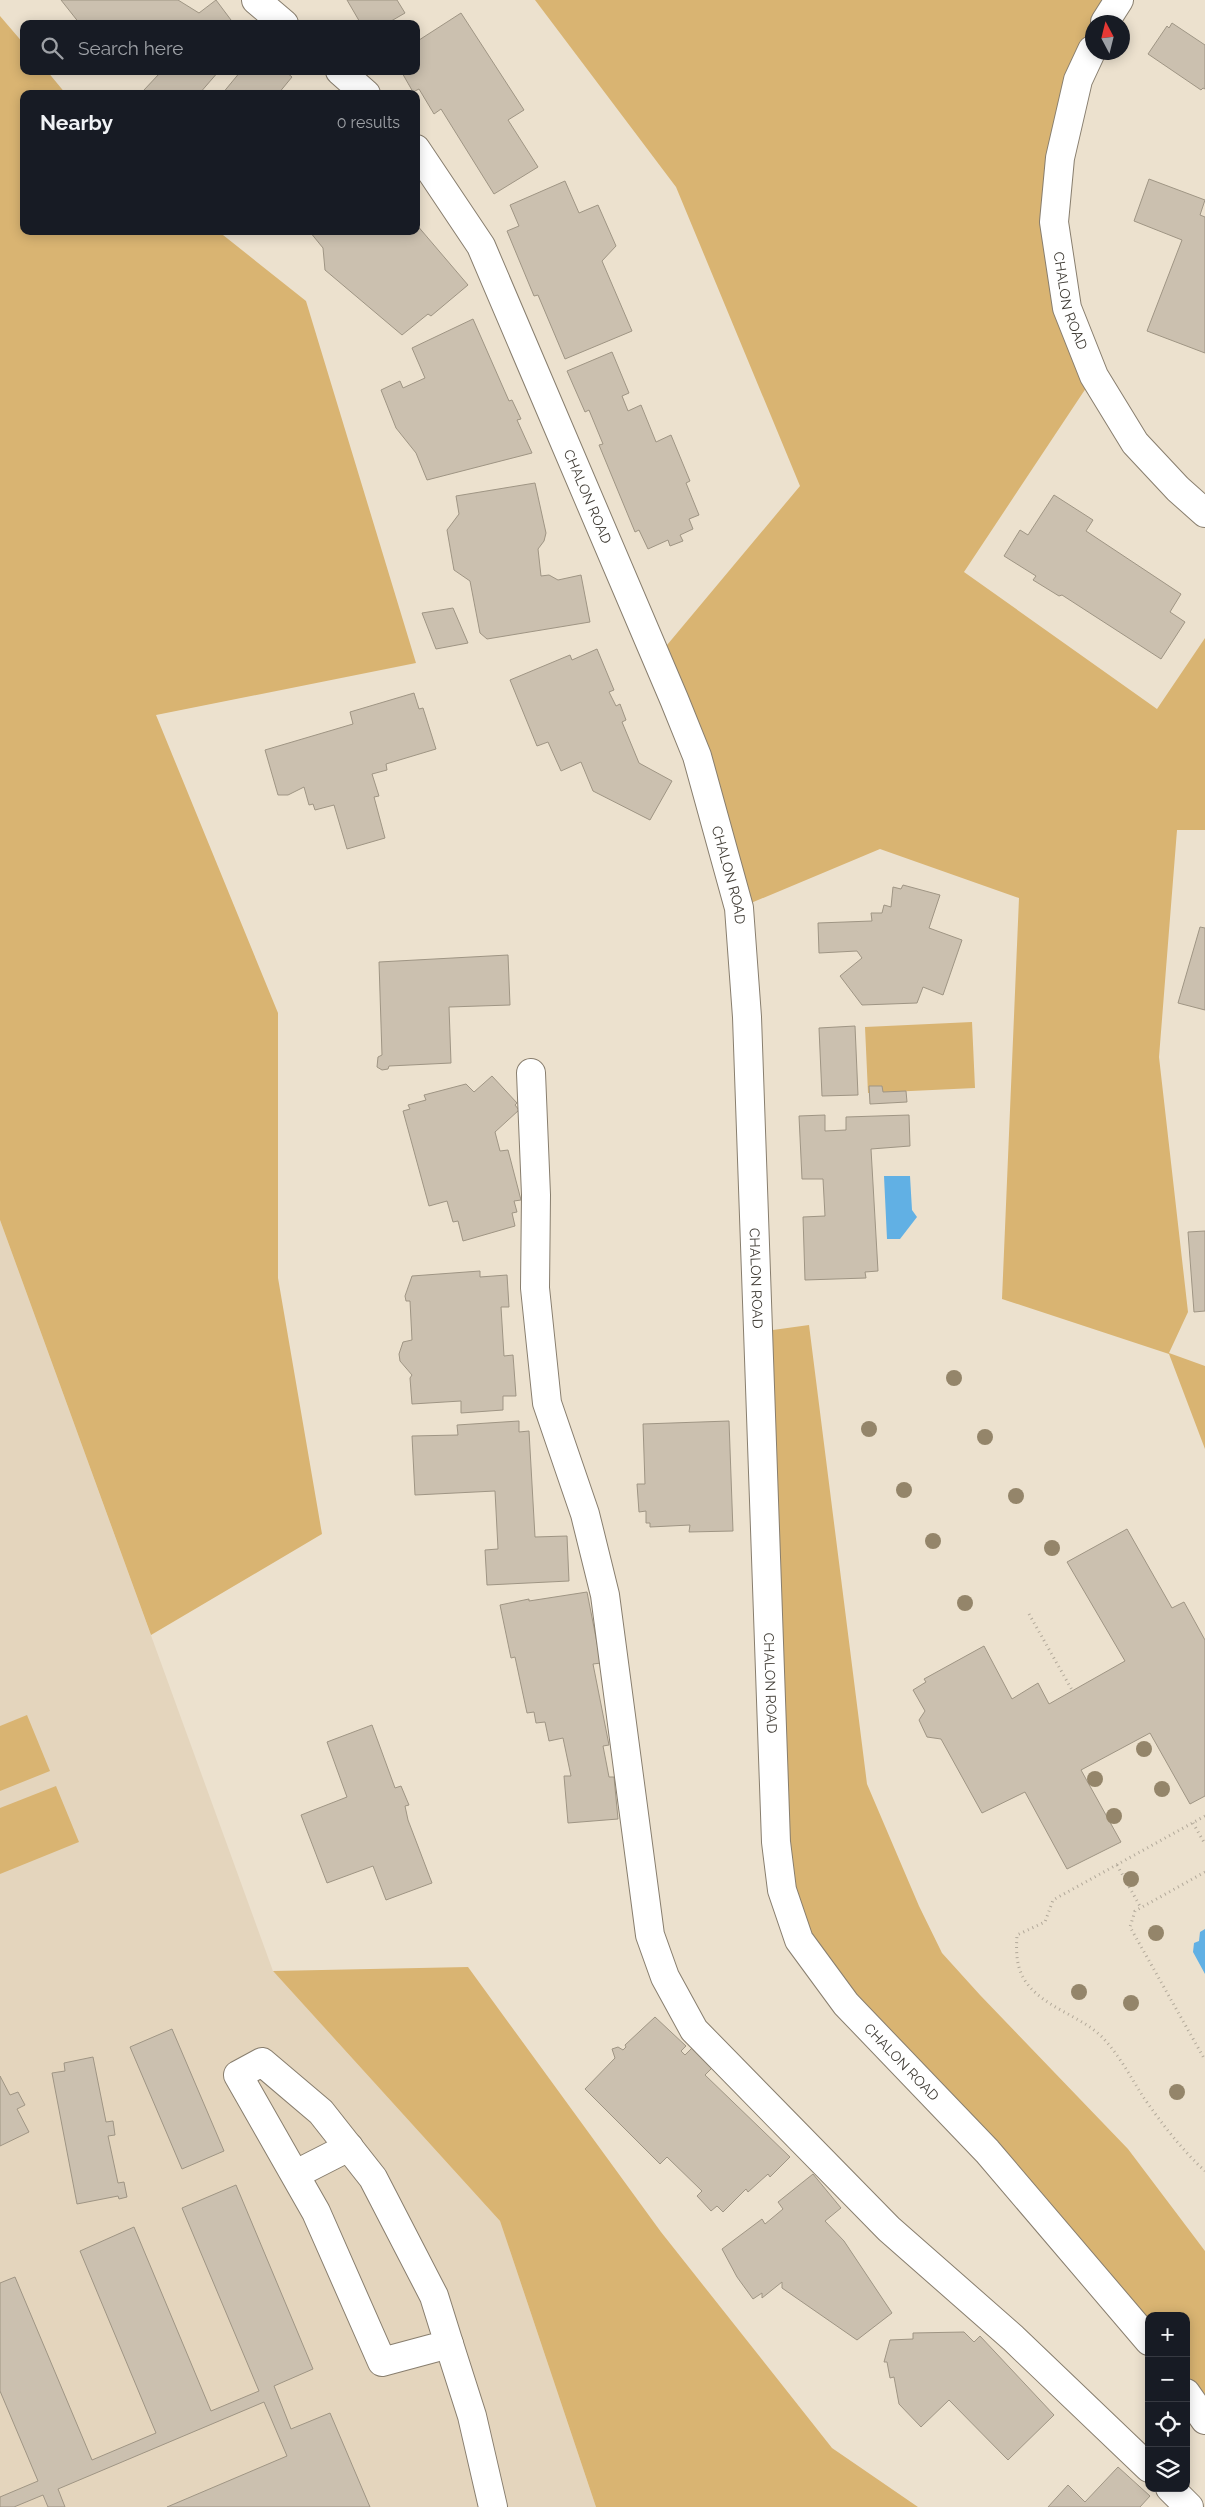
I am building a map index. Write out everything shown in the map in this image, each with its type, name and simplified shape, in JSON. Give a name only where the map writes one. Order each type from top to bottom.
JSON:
[{"type":"street","points":[[256,0],[279,20]]},
{"type":"street","points":[[1109,15],[1119,0]]},
{"type":"street","name":"CHALON ROAD","points":[[1087,60],[1078,80],[1060,158],[1054,213],[1067,308],[1094,376],[1135,443],[1205,514]]},
{"type":"street","points":[[345,75],[361,90]]},
{"type":"street","name":"CHALON ROAD","points":[[420,155],[481,246],[671,690],[697,756],[739,908],[747,1018],[776,1842],[782,1890],[799,1940],[846,2004],[987,2151],[1145,2336]]},
{"type":"street","points":[[531,1073],[536,1195],[534,1288],[547,1403],[585,1514],[605,1595],[650,1934],[665,1977],[694,2030],[889,2230],[1013,2338],[1145,2464]]},
{"type":"street","points":[[449,2344],[382,2362],[316,2212],[238,2075],[262,2062],[321,2112],[373,2178],[434,2296],[472,2416],[493,2507]]},
{"type":"street","points":[[296,2174],[349,2147]]},
{"type":"street","points":[[1190,2399],[1205,2420]]},
{"type":"street","points":[[1174,2492],[1189,2507]]},
{"type":"path","points":[[1029,1614],[1072,1690]]},
{"type":"path","points":[[1205,1816],[1053,1900],[1045,1922],[1017,1935],[1016,1949],[1019,1969],[1028,1984],[1049,2002],[1103,2037],[1121,2060],[1144,2097],[1171,2134],[1205,2171]]},
{"type":"path","points":[[1193,1823],[1205,1844]]},
{"type":"path","points":[[1117,1865],[1141,1908]]},
{"type":"path","points":[[1205,1872],[1135,1911],[1130,1927],[1205,2060]]},
{"type":"shaded area","points":[[535,0],[1119,0],[1101,15],[1085,15],[1085,60],[1090,60],[1054,222],[1094,376],[964,572],[1157,709],[1205,638],[1205,830],[1177,830],[1159,1057],[1188,1312],[1169,1353],[1205,1366],[1205,1449],[1169,1354],[1002,1299],[1019,898],[880,849],[739,908],[657,657],[800,486],[676,187]]},
{"type":"shaded area","points":[[0,16],[20,39],[20,75],[50,75],[63,90],[20,90],[20,235],[223,235],[306,301],[416,663],[156,715],[278,1013],[278,1278],[322,1534],[151,1635],[0,1220]]},
{"type":"shaded area","points":[[972,1022],[975,1088],[868,1093],[865,1027]]},
{"type":"shaded area","points":[[0,1220],[273,1971],[500,2221],[596,2507],[0,2507]]},
{"type":"shaded area","points":[[809,1325],[867,1784],[919,1906],[942,1953],[1128,2149],[1205,2251],[1205,2420],[1190,2399],[1190,2312],[1145,2312],[1145,2337],[846,2004],[782,1890],[758,1332]]},
{"type":"shaded area","points":[[27,1715],[50,1771],[0,1791],[0,1726]]},
{"type":"shaded area","points":[[56,1786],[79,1842],[0,1874],[0,1808]]},
{"type":"shaded area","points":[[468,1967],[661,2232],[832,2448],[918,2507],[596,2507],[500,2221],[273,1971]]},
{"type":"water","points":[[884,1176],[910,1176],[912,1210],[917,1217],[900,1239],[887,1239]]},
{"type":"water","points":[[1205,1929],[1205,1974],[1193,1952],[1194,1943],[1199,1941],[1200,1932]]},
{"type":"building","points":[[61,0],[178,0],[199,13],[216,0],[231,20],[77,20]]},
{"type":"building","points":[[347,0],[397,0],[405,13],[393,20],[359,20]]},
{"type":"building","points":[[461,13],[524,110],[508,120],[538,167],[494,194],[441,109],[434,114],[420,90],[412,90],[403,75],[420,75],[420,39]]},
{"type":"building","points":[[1172,23],[1205,45],[1205,89],[1201,90],[1148,54],[1167,26],[1169,28]]},
{"type":"building","points":[[158,75],[216,75],[202,90],[144,90]]},
{"type":"building","points":[[238,75],[290,75],[292,77],[281,90],[225,90]]},
{"type":"building","points":[[1149,179],[1205,200],[1200,215],[1205,217],[1205,353],[1147,331],[1182,240],[1134,221]]},
{"type":"building","points":[[565,181],[579,213],[598,205],[616,246],[602,261],[632,331],[565,359],[538,295],[534,296],[507,231],[519,226],[510,205]]},
{"type":"building","points":[[420,229],[468,285],[431,316],[428,314],[402,335],[325,270],[323,248],[312,235],[420,235]]},
{"type":"building","points":[[473,319],[509,401],[512,400],[521,419],[517,420],[532,453],[427,480],[416,453],[396,428],[381,390],[400,381],[403,388],[425,378],[412,348]]},
{"type":"building","points":[[612,352],[629,393],[622,396],[628,411],[641,405],[656,442],[671,435],[690,481],[686,483],[699,515],[689,519],[693,529],[680,535],[683,541],[670,546],[668,540],[648,549],[639,530],[635,532],[599,445],[603,444],[589,410],[585,412],[567,371]]},
{"type":"building","points":[[535,483],[546,533],[544,541],[538,549],[541,576],[549,575],[558,580],[581,575],[590,622],[487,639],[480,633],[470,581],[454,570],[447,530],[459,514],[456,496]]},
{"type":"building","points":[[1054,495],[1093,520],[1086,531],[1181,594],[1170,612],[1185,622],[1161,659],[1062,595],[1059,596],[1033,580],[1036,576],[1004,556],[1020,530],[1028,535]]},
{"type":"building","points":[[453,608],[468,643],[436,649],[422,613]]},
{"type":"building","points":[[597,649],[614,690],[609,692],[616,706],[620,704],[626,720],[622,722],[639,763],[672,781],[650,820],[593,791],[581,762],[561,771],[548,742],[537,746],[510,680],[570,655],[572,660]]},
{"type":"building","points":[[414,693],[419,709],[423,708],[436,749],[386,764],[387,770],[372,774],[379,796],[374,797],[385,838],[347,849],[334,805],[315,810],[313,804],[309,805],[304,787],[288,795],[278,795],[265,750],[353,724],[350,712]]},
{"type":"building","points":[[903,885],[940,895],[929,928],[962,940],[943,995],[923,987],[917,1003],[862,1005],[840,976],[862,958],[857,951],[819,953],[818,923],[872,921],[871,913],[882,913],[884,905],[891,907],[893,887],[901,889]]},
{"type":"building","points":[[1200,927],[1205,928],[1205,1010],[1178,1003]]},
{"type":"building","points":[[508,955],[510,1005],[449,1007],[451,1063],[389,1066],[388,1069],[382,1070],[377,1067],[378,1057],[382,1055],[379,962]]},
{"type":"building","points":[[855,1026],[858,1095],[822,1096],[819,1028]]},
{"type":"building","points":[[492,1076],[517,1103],[515,1105],[519,1110],[495,1132],[500,1151],[508,1150],[521,1200],[514,1201],[517,1212],[512,1213],[515,1226],[463,1241],[458,1221],[453,1222],[447,1201],[429,1206],[403,1111],[410,1109],[408,1105],[426,1100],[424,1095],[466,1084],[474,1092]]},
{"type":"building","points":[[869,1086],[882,1086],[883,1092],[906,1091],[907,1102],[870,1104]]},
{"type":"building","points":[[825,1115],[825,1131],[846,1130],[846,1117],[909,1115],[910,1146],[871,1149],[878,1271],[865,1272],[866,1278],[805,1280],[803,1217],[825,1216],[823,1179],[802,1179],[799,1116]]},
{"type":"building","points":[[1205,1231],[1205,1311],[1194,1312],[1188,1232]]},
{"type":"building","points":[[480,1271],[480,1277],[507,1275],[509,1307],[501,1307],[504,1356],[513,1355],[516,1396],[503,1396],[503,1410],[461,1413],[461,1401],[412,1404],[410,1378],[412,1375],[400,1361],[399,1354],[403,1342],[412,1340],[410,1301],[406,1301],[405,1296],[412,1276]]},
{"type":"building","points":[[519,1421],[519,1432],[529,1431],[535,1537],[567,1536],[569,1581],[487,1585],[485,1550],[498,1549],[495,1491],[415,1495],[412,1436],[458,1435],[457,1425]]},
{"type":"building","points":[[729,1421],[733,1531],[689,1532],[690,1525],[650,1527],[650,1523],[646,1523],[646,1511],[639,1512],[637,1484],[645,1484],[643,1424]]},
{"type":"building","points":[[1127,1529],[1172,1608],[1184,1602],[1205,1640],[1205,1796],[1190,1804],[1150,1733],[1081,1770],[1121,1842],[1067,1869],[1025,1792],[982,1813],[941,1739],[927,1737],[919,1720],[925,1711],[913,1690],[926,1682],[924,1679],[984,1646],[1012,1699],[1038,1683],[1049,1704],[1125,1661],[1067,1562]]},
{"type":"building","points":[[587,1592],[601,1663],[593,1664],[609,1745],[603,1746],[609,1777],[614,1777],[618,1819],[568,1823],[564,1776],[571,1776],[563,1738],[549,1741],[545,1722],[536,1723],[534,1712],[527,1713],[515,1657],[511,1658],[500,1605],[529,1599],[529,1601]]},
{"type":"building","points":[[372,1725],[395,1788],[401,1786],[409,1805],[405,1806],[408,1820],[432,1883],[386,1900],[373,1866],[327,1883],[301,1815],[347,1797],[327,1742]]},
{"type":"building","points":[[655,2017],[686,2046],[681,2051],[685,2055],[695,2045],[715,2065],[705,2075],[790,2157],[770,2177],[768,2174],[748,2192],[746,2189],[723,2212],[717,2206],[711,2211],[697,2196],[702,2191],[667,2157],[660,2164],[585,2089],[615,2058],[612,2049],[618,2047],[623,2050],[626,2047],[625,2045]]},
{"type":"building","points":[[172,2029],[224,2151],[182,2169],[130,2047]]},
{"type":"building","points":[[93,2057],[106,2122],[113,2121],[115,2135],[108,2136],[118,2183],[124,2182],[127,2197],[119,2199],[118,2196],[77,2204],[52,2073],[65,2071],[64,2063]]},
{"type":"building","points":[[0,2076],[10,2095],[18,2092],[25,2105],[17,2109],[29,2132],[0,2146]]},
{"type":"building","points":[[813,2174],[841,2208],[825,2221],[844,2241],[892,2313],[857,2340],[782,2288],[782,2282],[762,2298],[762,2293],[753,2299],[737,2277],[722,2249],[762,2219],[765,2224],[783,2209],[778,2202]]},
{"type":"building","points":[[236,2185],[313,2369],[274,2386],[291,2429],[330,2413],[370,2507],[167,2507],[287,2456],[264,2402],[58,2489],[65,2507],[48,2507],[43,2495],[14,2507],[0,2507],[0,2497],[38,2481],[0,2391],[0,2283],[15,2277],[92,2460],[156,2433],[80,2251],[134,2227],[211,2411],[259,2391],[182,2208]]},
{"type":"building","points":[[964,2332],[974,2342],[980,2336],[1054,2415],[1008,2460],[949,2400],[921,2427],[899,2404],[894,2377],[890,2378],[887,2362],[884,2362],[890,2340],[913,2339],[913,2333]]},
{"type":"building","points":[[1118,2467],[1150,2496],[1140,2507],[1048,2507],[1068,2485],[1085,2502]]}]
